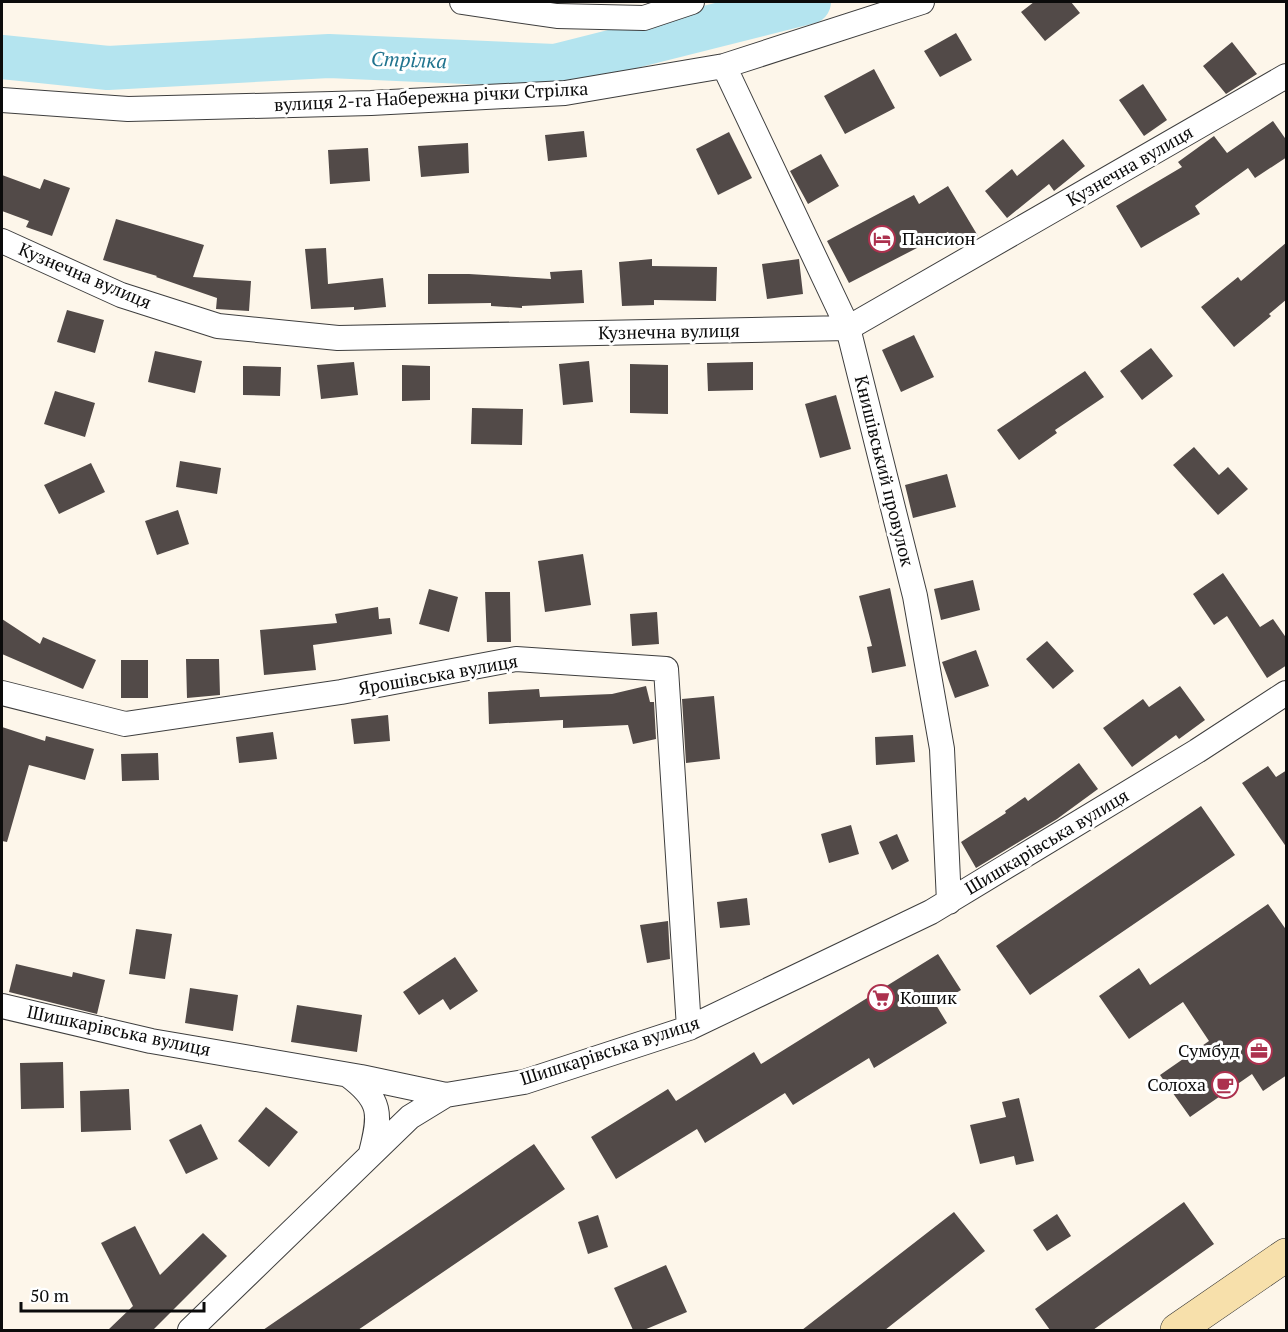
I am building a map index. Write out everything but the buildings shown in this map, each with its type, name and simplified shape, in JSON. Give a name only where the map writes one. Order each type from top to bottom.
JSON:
[{"type":"main road","points":[[1177,1330],[1287,1255]]},
{"type":"street","points":[[462,2],[557,16],[644,18],[692,2]]},
{"type":"street","name":"вулиця 2-га Набережна річки Стрілка","points":[[2,100],[128,109],[371,103],[565,93],[724,66],[922,2]]},
{"type":"street","name":"Книшівський провулок","points":[[724,66],[848,328],[915,596],[942,749],[949,902]]},
{"type":"street","name":"Кузнечна вулиця","points":[[2,241],[121,295],[218,326],[338,338],[848,328],[1287,76]]},
{"type":"street","name":"Ярошівська вулиця","points":[[2,693],[125,724],[340,692],[516,659],[666,669],[689,1028]]},
{"type":"street","name":"Шишкарівська вулиця","points":[[2,1006],[151,1041],[348,1075],[446,1095],[524,1082],[689,1028],[949,902],[1197,751],[1287,693]]},
{"type":"street","points":[[348,1075],[366,1088],[374,1101],[378,1115],[378,1128],[371,1153]]},
{"type":"street","points":[[190,1330],[410,1117],[446,1095]]},
{"type":"waterway","name":"Стрілка","points":[[2,57],[108,68],[329,56],[555,66],[809,2]]},
{"type":"place","name":"Пансион","points":[[882,239]]},
{"type":"place","name":"Кошик","points":[[881,998]]},
{"type":"place","name":"Сумбуд","points":[[1259,1051]]},
{"type":"place","name":"Солоха","points":[[1225,1085]]}]
